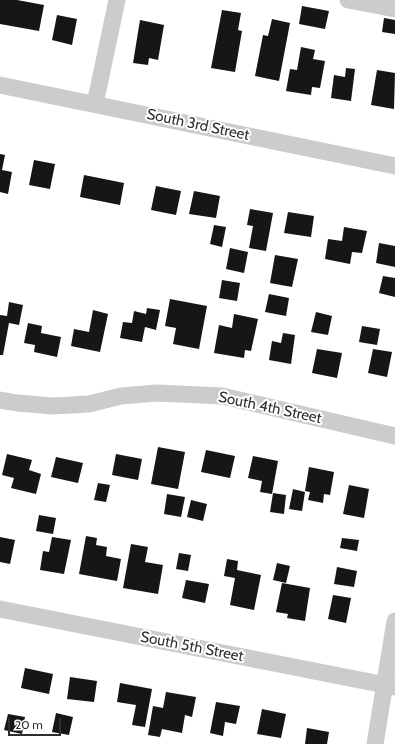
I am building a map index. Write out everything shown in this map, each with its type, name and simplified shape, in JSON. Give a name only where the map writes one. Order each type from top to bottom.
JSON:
[{"type":"street","points":[[95,104],[117,0]]},
{"type":"street","points":[[348,0],[395,9]]},
{"type":"street","name":"South 3rd Street","points":[[0,85],[395,166]]},
{"type":"street","name":"South 4th Street","points":[[0,400],[53,406],[89,404],[121,396],[157,393],[222,396],[395,436]]},
{"type":"street","name":"South 5th Street","points":[[0,609],[390,686]]},
{"type":"street","points":[[375,744],[390,686],[395,621]]},
{"type":"building","points":[[0,0],[17,0],[44,5],[39,31],[0,24]]},
{"type":"building","points":[[302,6],[329,11],[325,29],[299,24]]},
{"type":"building","points":[[222,10],[241,13],[238,30],[242,31],[235,72],[211,68]]},
{"type":"building","points":[[57,15],[77,19],[72,45],[52,40]]},
{"type":"building","points":[[384,18],[395,20],[395,34],[382,32]]},
{"type":"building","points":[[272,19],[290,23],[279,81],[255,76],[263,35],[268,36]]},
{"type":"building","points":[[140,20],[164,25],[158,60],[149,58],[148,65],[133,63]]},
{"type":"building","points":[[301,47],[315,50],[313,59],[325,61],[320,88],[312,87],[311,95],[286,91],[290,69],[297,70]]},
{"type":"building","points":[[346,68],[355,69],[351,101],[331,98],[334,75],[345,77]]},
{"type":"building","points":[[377,70],[395,73],[394,109],[371,105]]},
{"type":"building","points":[[0,154],[5,155],[2,170],[12,172],[8,194],[0,192]]},
{"type":"building","points":[[34,160],[55,164],[50,189],[29,185]]},
{"type":"building","points":[[84,175],[124,183],[120,205],[80,197]]},
{"type":"building","points":[[156,186],[181,191],[176,215],[151,210]]},
{"type":"building","points":[[194,191],[220,196],[216,218],[189,214]]},
{"type":"building","points":[[250,209],[273,213],[266,251],[249,248],[253,226],[247,225]]},
{"type":"building","points":[[288,212],[314,216],[311,237],[284,233]]},
{"type":"building","points":[[214,225],[226,227],[222,247],[210,244]]},
{"type":"building","points":[[344,227],[367,231],[362,253],[352,252],[350,264],[325,259],[328,239],[342,241]]},
{"type":"building","points":[[379,243],[395,246],[395,267],[376,263]]},
{"type":"building","points":[[230,248],[248,252],[244,273],[226,269]]},
{"type":"building","points":[[275,255],[298,259],[292,287],[270,283]]},
{"type":"building","points":[[383,276],[395,278],[395,297],[379,293]]},
{"type":"building","points":[[222,280],[240,283],[237,301],[219,298]]},
{"type":"building","points":[[269,294],[289,298],[286,316],[265,312]]},
{"type":"building","points":[[170,299],[207,306],[199,349],[173,344],[176,328],[165,326]]},
{"type":"building","points":[[9,302],[23,305],[19,325],[9,323],[3,355],[0,355],[0,315],[7,316]]},
{"type":"building","points":[[147,308],[160,310],[156,330],[145,327],[142,342],[120,338],[123,322],[132,323],[134,311],[146,314]]},
{"type":"building","points":[[93,310],[108,314],[100,352],[71,346],[74,329],[89,332]]},
{"type":"building","points":[[316,312],[332,316],[328,335],[311,332]]},
{"type":"building","points":[[234,314],[258,319],[251,351],[245,350],[244,358],[214,353],[219,325],[232,328]]},
{"type":"building","points":[[28,323],[42,326],[41,333],[61,337],[57,357],[34,352],[35,345],[24,343]]},
{"type":"building","points":[[362,326],[380,329],[377,345],[359,342]]},
{"type":"building","points":[[283,333],[295,335],[291,364],[269,360],[272,341],[281,343]]},
{"type":"building","points":[[317,349],[342,353],[337,378],[312,373]]},
{"type":"building","points":[[373,349],[392,352],[387,377],[368,373]]},
{"type":"building","points":[[158,447],[185,452],[178,489],[151,484]]},
{"type":"building","points":[[206,450],[235,456],[230,478],[201,472]]},
{"type":"building","points":[[7,454],[32,460],[29,470],[41,474],[36,494],[11,488],[14,478],[2,475]]},
{"type":"building","points":[[116,454],[142,459],[138,480],[112,475]]},
{"type":"building","points":[[253,456],[278,461],[272,494],[260,492],[262,481],[248,478]]},
{"type":"building","points":[[56,457],[83,463],[78,483],[51,477]]},
{"type":"building","points":[[309,467],[334,472],[330,495],[324,494],[323,503],[308,500],[310,492],[305,491]]},
{"type":"building","points":[[98,483],[110,485],[106,502],[94,500]]},
{"type":"building","points":[[349,485],[369,489],[364,518],[343,514]]},
{"type":"building","points":[[293,489],[305,492],[302,511],[289,509]]},
{"type":"building","points":[[273,493],[286,495],[284,514],[270,512]]},
{"type":"building","points":[[167,494],[185,497],[181,517],[164,514]]},
{"type":"building","points":[[191,500],[207,504],[203,521],[187,517]]},
{"type":"building","points":[[39,515],[56,518],[53,534],[36,531]]},
{"type":"building","points":[[86,536],[97,538],[96,545],[107,547],[106,556],[121,559],[117,581],[79,574]]},
{"type":"building","points":[[0,537],[15,540],[10,564],[0,562]]},
{"type":"building","points":[[52,537],[71,540],[64,574],[40,570],[43,551],[49,552]]},
{"type":"building","points":[[342,538],[359,540],[357,551],[340,548]]},
{"type":"building","points":[[131,544],[148,547],[145,562],[163,565],[158,594],[123,588]]},
{"type":"building","points":[[179,553],[191,555],[188,571],[176,569]]},
{"type":"building","points":[[227,559],[238,561],[237,570],[261,575],[254,610],[230,605],[235,578],[224,576]]},
{"type":"building","points":[[277,563],[290,566],[286,583],[273,580]]},
{"type":"building","points":[[337,567],[357,571],[354,587],[334,584]]},
{"type":"building","points":[[186,580],[209,584],[205,603],[182,598]]},
{"type":"building","points":[[282,583],[310,588],[305,621],[287,618],[288,614],[276,612]]},
{"type":"building","points":[[333,595],[351,598],[346,623],[328,619]]},
{"type":"building","points":[[25,668],[53,674],[49,694],[21,688]]},
{"type":"building","points":[[70,677],[97,681],[94,702],[67,699]]},
{"type":"building","points":[[120,683],[152,689],[145,727],[132,725],[136,705],[117,702]]},
{"type":"building","points":[[166,692],[196,697],[192,717],[185,715],[182,733],[162,729],[160,737],[148,735],[153,706],[163,708]]},
{"type":"building","points":[[216,702],[240,706],[236,724],[225,722],[223,736],[210,733]]},
{"type":"building","points":[[262,709],[286,714],[281,738],[257,734]]},
{"type":"building","points":[[56,713],[73,717],[69,735],[52,732]]},
{"type":"building","points":[[8,714],[25,717],[22,734],[4,730]]},
{"type":"building","points":[[307,728],[329,732],[327,744],[305,744]]}]
